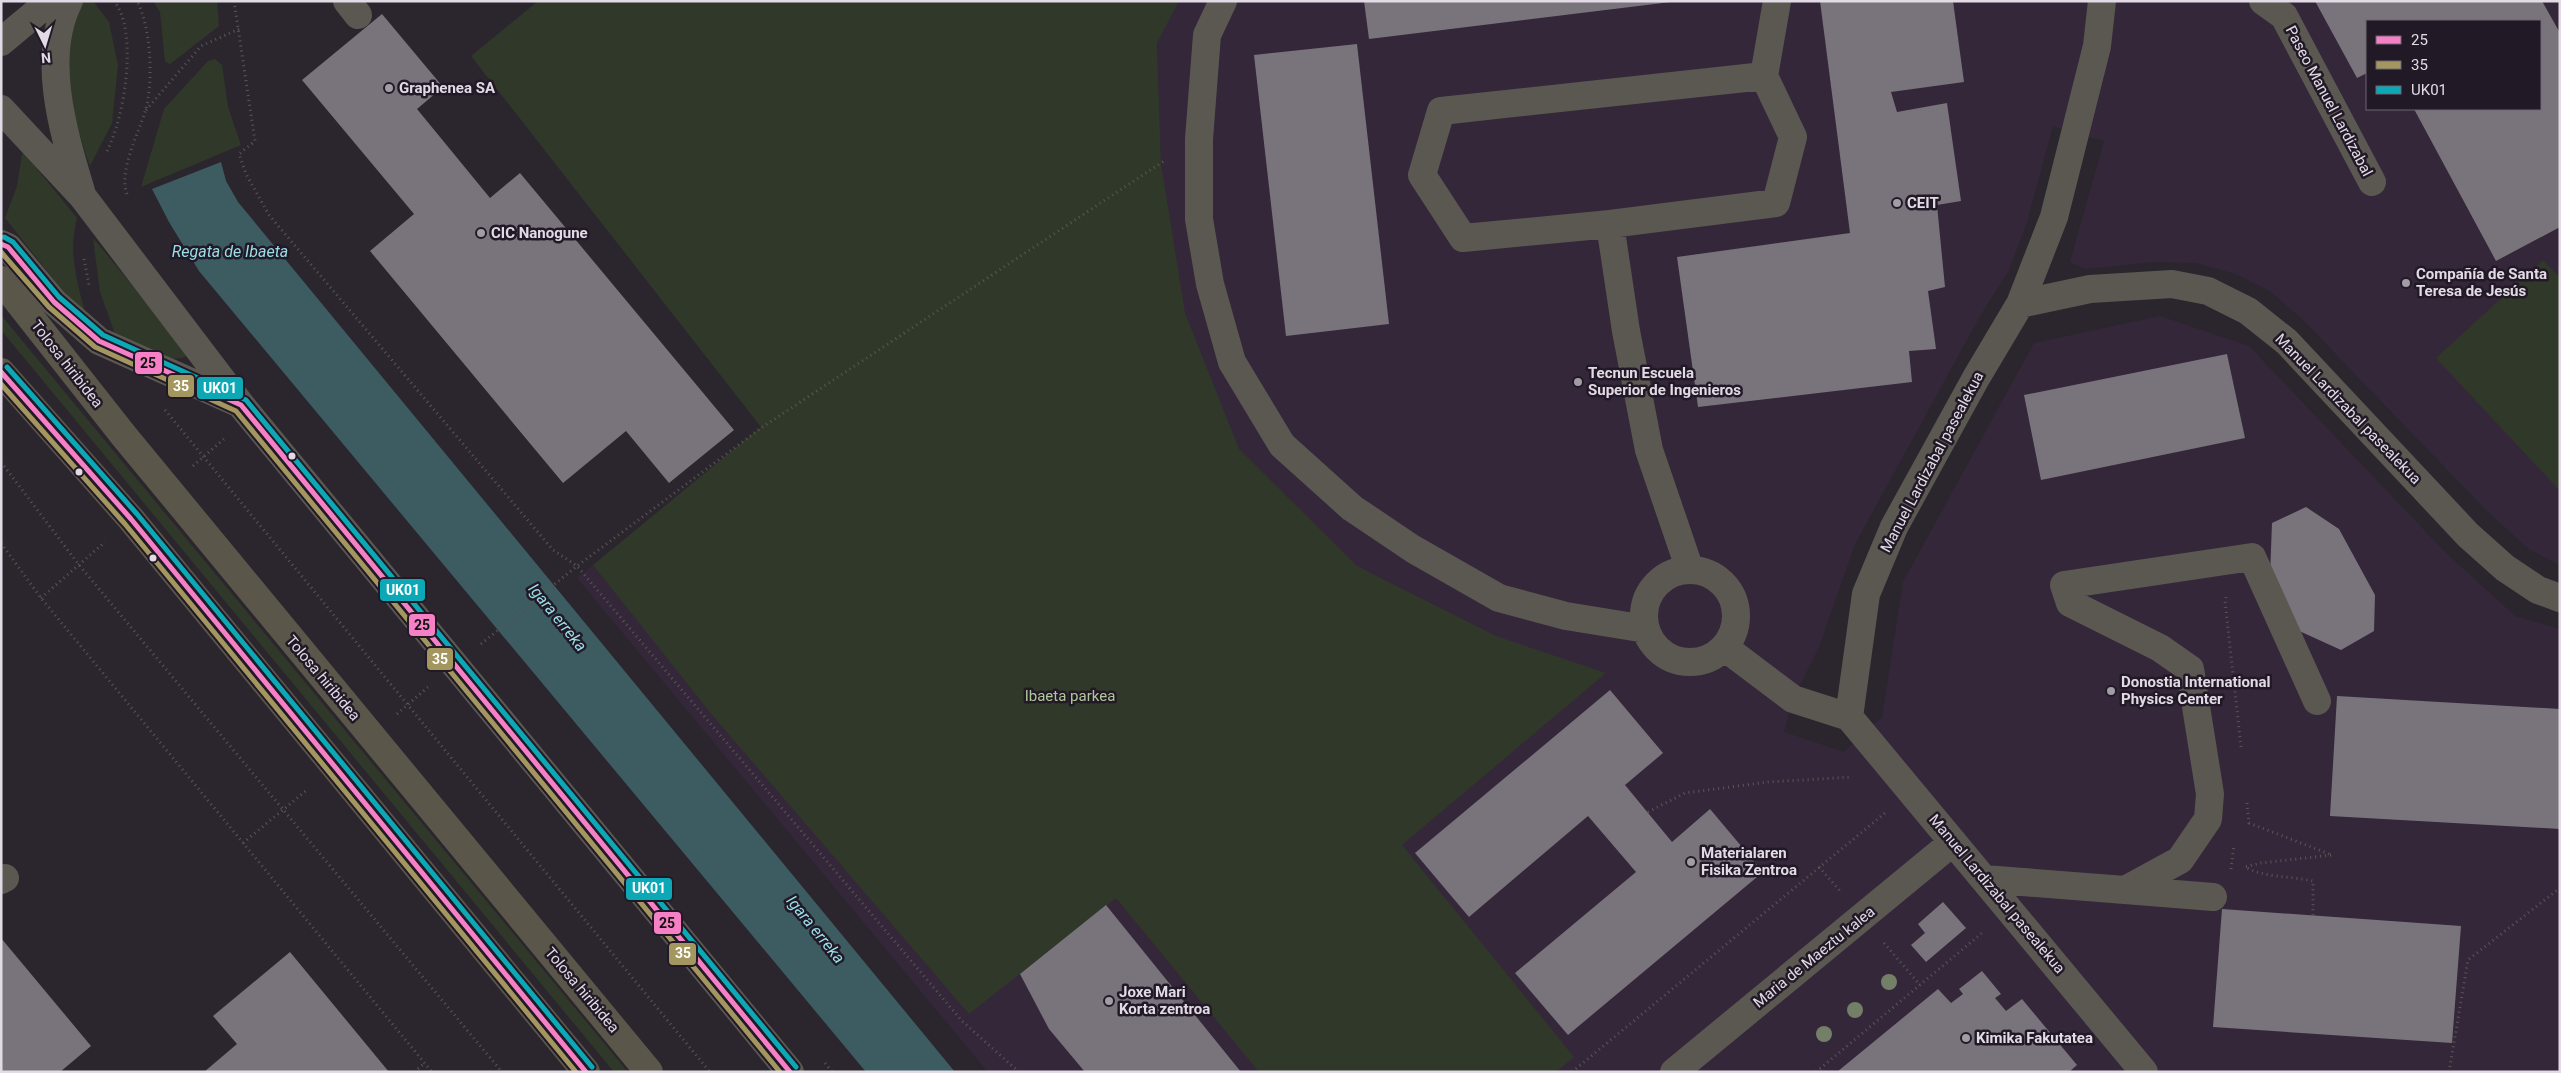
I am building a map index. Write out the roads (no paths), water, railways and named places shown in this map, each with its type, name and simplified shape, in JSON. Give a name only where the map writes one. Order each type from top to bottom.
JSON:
[{"type":"main road","name":"Tolosa hiribidea","points":[[1,280],[130,444],[649,1072]]},
{"type":"main road","points":[[1,372],[138,527],[586,1072]]},
{"type":"street","points":[[1,42],[50,1]]},
{"type":"street","name":"Tolosa hiribidea","points":[[68,1],[60,18],[56,60],[61,124],[83,197]]},
{"type":"street","points":[[1223,1],[1207,35],[1199,139],[1199,219],[1210,284],[1232,362],[1282,445],[1352,508],[1413,549],[1499,598],[1566,616],[1646,630]]},
{"type":"street","points":[[1764,76],[1441,111],[1422,175],[1463,238],[1610,224],[1776,203],[1792,137],[1764,76],[1777,1]]},
{"type":"street","name":"Manuel Lardizabal pasealekua","points":[[2102,1],[2097,46],[2054,217],[2020,304],[1899,519],[1866,594],[1849,717],[2144,1072]]},
{"type":"street","name":"Paseo Manuel Lardizabal","points":[[2263,1],[2284,16],[2372,182]]},
{"type":"street","name":"Tolosa hiribidea","points":[[1,109],[83,197],[241,405],[790,1072]]},
{"type":"street","points":[[1610,224],[1626,331],[1649,450],[1690,570]]},
{"type":"street","name":"Tolosa hiribidea","points":[[1,244],[8,247],[54,302],[99,341],[241,405]]},
{"type":"street","name":"Manuel Lardizabal pasealekua","points":[[2020,304],[2090,289],[2172,284],[2208,291],[2248,311],[2286,342],[2483,548],[2505,568],[2530,584],[2560,598]]},
{"type":"street","points":[[2125,890],[2180,860],[2208,819],[2210,794],[2190,669],[2160,648],[2070,603],[2064,585],[2252,557],[2317,701]]},
{"type":"street","points":[[1690,570],[1714,576],[1726,586],[1734,603],[1736,619],[1733,634],[1724,648],[1712,656],[1697,661],[1681,661],[1667,655],[1653,644],[1646,630],[1644,620],[1646,603],[1652,589],[1675,573],[1690,570]]},
{"type":"street","points":[[1724,648],[1793,699],[1849,717]]},
{"type":"street","name":"Maria de Maeztu kalea","points":[[1674,1072],[1953,842]]},
{"type":"street","points":[[1984,879],[2213,897]]},
{"type":"water","name":"Regata de Ibaeta","points":[[221,162],[226,181],[238,202],[955,1072],[866,1072],[199,271],[169,222],[152,189]]},
{"type":"place","name":"Graphenea SA","points":[[389,88]]},
{"type":"place","name":"CEIT","points":[[1897,203]]},
{"type":"place","name":"CIC Nanogune","points":[[481,233]]},
{"type":"place","name":"Compañía de Santa Teresa de Jesús","points":[[2406,283]]},
{"type":"place","name":"Tecnun Escuela Superior de Ingenieros","points":[[1578,382]]},
{"type":"place","name":"Donostia International Physics Center","points":[[2111,691]]},
{"type":"place","name":"Materialaren Fisika Zentroa","points":[[1691,862]]},
{"type":"place","name":"Joxe Mari Korta zentroa","points":[[1109,1001]]},
{"type":"place","name":"Kimika Fakutatea","points":[[1966,1038]]},
{"type":"water label","name":"Igara erreka","points":[[558,617]]},
{"type":"water label","name":"Igara erreka","points":[[816,929]]},
{"type":"park label","name":"Ibaeta parkea","points":[[1070,696]]}]
